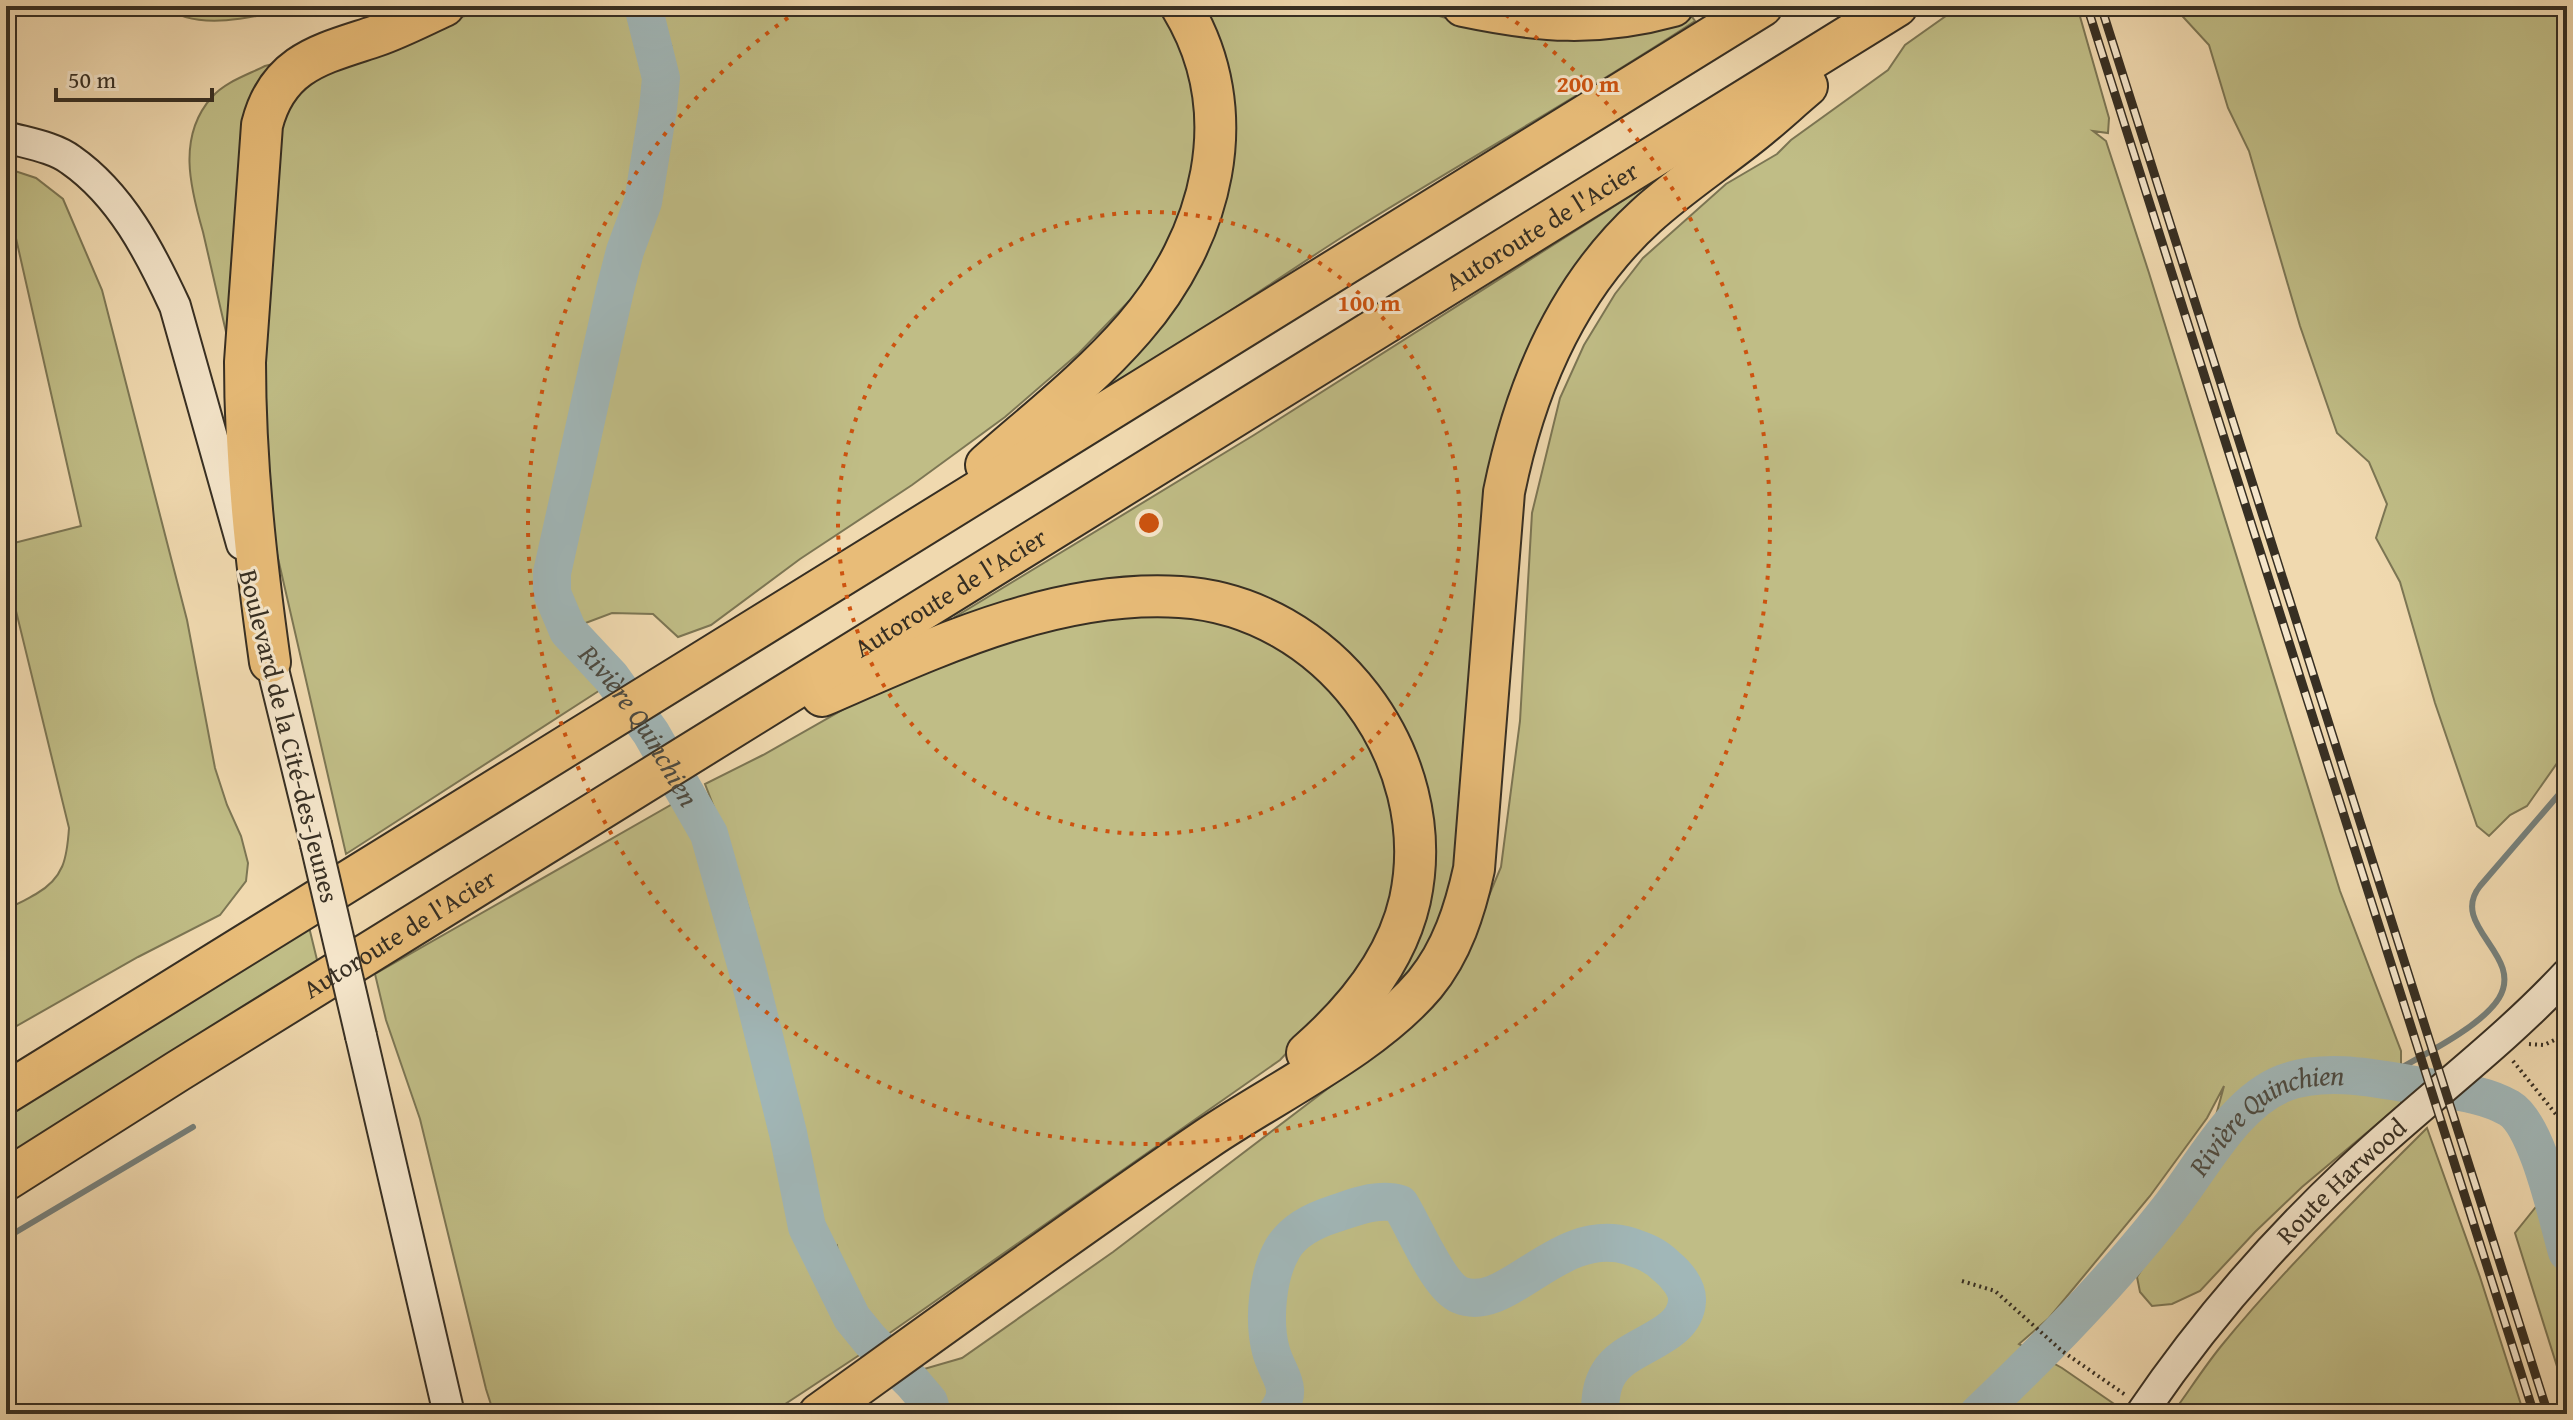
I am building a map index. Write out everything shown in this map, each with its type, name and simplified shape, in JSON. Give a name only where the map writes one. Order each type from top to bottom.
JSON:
[{"type":"highway","points":[[270,662],[256,559],[247,441],[245,362],[259,149],[266,108],[282,82],[303,63],[320,54],[379,35],[444,6]]},
{"type":"highway","points":[[902,539],[1106,359],[1155,303],[1188,247],[1209,185],[1217,127],[1209,69],[1200,42],[1181,6]]},
{"type":"highway","points":[[1463,6],[1524,18],[1583,21],[1640,15],[1673,6]]},
{"type":"highway","points":[[6,1093],[1762,6]]},
{"type":"highway","points":[[819,1414],[1210,1136],[1377,1028],[1426,984],[1456,933],[1474,869],[1504,492],[1514,441],[1528,399],[1563,320],[1603,261],[1645,217],[1753,132],[1898,6]]},
{"type":"highway","name":"Autoroute de l'Acier","points":[[6,1180],[1898,6]]},
{"type":"highway","points":[[694,752],[958,638],[1031,615],[1098,602],[1164,597],[1208,600],[1262,618],[1316,650],[1359,693],[1393,750],[1405,778],[1416,836],[1409,902],[1390,954],[1358,1003],[1316,1046],[1210,1136]]},
{"type":"main road","name":"Boulevard de la Cité-des-Jeunes","points":[[6,137],[69,158],[125,213],[175,306],[254,588],[449,1414]]},
{"type":"main road","name":"Route Harwood","points":[[2143,1411],[2192,1343],[2248,1275],[2346,1174],[2496,1043],[2567,974]]},
{"type":"path","points":[[2496,1043],[2567,1128]]},
{"type":"path","points":[[1962,1281],[1995,1291],[2062,1351],[2143,1411]]},
{"type":"shaded area","points":[[165,6],[301,6],[212,21],[178,14]]},
{"type":"shaded area","points":[[505,6],[625,6],[646,51],[671,45],[650,6],[1165,6],[1200,81],[1194,185],[1157,272],[1079,353],[1005,417],[912,485],[800,559],[711,625],[678,637],[653,614],[612,613],[559,633],[585,665],[608,685],[346,854],[194,197],[190,145],[201,112],[212,97],[230,83],[265,66]]},
{"type":"shaded area","points":[[1197,6],[1407,6],[1449,19],[1690,14],[1695,21],[1347,234],[1163,354],[1100,390],[1194,265]]},
{"type":"shaded area","points":[[1960,6],[2077,6],[2109,118],[2108,133],[2093,131],[2106,141],[2340,891],[2401,1051],[2401,1104],[2302,1187],[2200,1291],[2172,1304],[2152,1306],[2140,1292],[2137,1277],[2199,1178],[2224,1086],[2207,1118],[2150,1196],[2049,1318],[2019,1344],[2062,1368],[2120,1408],[2116,1414],[902,1414],[904,1409],[939,1399],[917,1371],[962,1358],[1113,1252],[1339,1080],[1473,934],[1501,867],[1520,721],[1532,513],[1560,398],[1584,345],[1615,294],[1643,258],[1726,184],[1777,154],[1791,140],[1888,70],[1905,45]]},
{"type":"shaded area","points":[[2173,6],[2567,6],[2567,749],[2527,806],[2510,815],[2489,836],[2477,826],[2435,703],[2400,582],[2376,538],[2387,504],[2369,462],[2337,433],[2300,326],[2249,151],[2228,108],[2209,45]]},
{"type":"shaded area","points":[[6,171],[36,178],[63,199],[102,290],[187,620],[215,768],[248,863],[246,881],[220,915],[138,957],[6,1032],[6,908],[36,894],[53,881],[65,858],[69,828],[6,570],[6,545],[81,526],[6,194]]},
{"type":"shaded area","points":[[1668,172],[1671,177],[1534,345],[1461,865],[1439,937],[1384,1006],[1430,825],[1283,609],[956,621],[955,617],[1254,435]]},
{"type":"shaded area","points":[[1151,615],[1233,622],[1302,658],[1364,725],[1402,832],[1390,912],[1367,958],[1325,1012],[1280,1060],[884,1337],[855,1309],[843,1280],[837,1246],[818,1267],[867,1350],[770,1414],[494,1414],[420,1119],[386,1020],[375,974],[676,802],[696,835],[717,901],[749,910],[705,784],[860,700],[967,652],[1064,624]]},
{"type":"shaded area","points":[[309,927],[319,968],[6,1160],[6,1113]]},
{"type":"shaded area","points":[[2427,1128],[2524,1414],[2172,1414],[2215,1353],[2246,1316]]},
{"type":"shaded area","points":[[2567,1168],[2567,1398],[2515,1233]]},
{"type":"waterway","name":"Rivière Quinchien","points":[[643,6],[661,78],[658,109],[643,202],[615,290],[552,573],[552,593],[568,631],[611,677],[651,733],[709,834],[747,968],[788,1133],[807,1227],[852,1318],[929,1402],[932,1414]]},
{"type":"waterway","points":[[2381,1079],[2462,1032],[2490,1010],[2499,998],[2504,982],[2502,968],[2479,928],[2473,914],[2473,901],[2480,886],[2567,785]]},
{"type":"waterway","name":"Rivière Quinchien","points":[[1978,1414],[2098,1293],[2177,1198],[2232,1122],[2265,1093],[2300,1078],[2335,1075],[2370,1078],[2467,1093],[2509,1108],[2529,1133],[2537,1152],[2567,1252]]},
{"type":"waterway","points":[[6,1238],[193,1127]]},
{"type":"waterway","name":"Rivière Quinchien","points":[[1276,1414],[1282,1405],[1285,1389],[1271,1351],[1267,1312],[1273,1271],[1283,1248],[1306,1226],[1375,1202],[1400,1204],[1435,1268],[1460,1295],[1478,1298],[1497,1293],[1557,1258],[1579,1248],[1603,1243],[1629,1246],[1644,1252],[1674,1273],[1687,1296],[1684,1314],[1666,1333],[1617,1363],[1604,1382],[1600,1414]]},
{"type":"railway","points":[[2087,6],[2534,1414]]},
{"type":"railway","points":[[2101,6],[2548,1414]]}]
